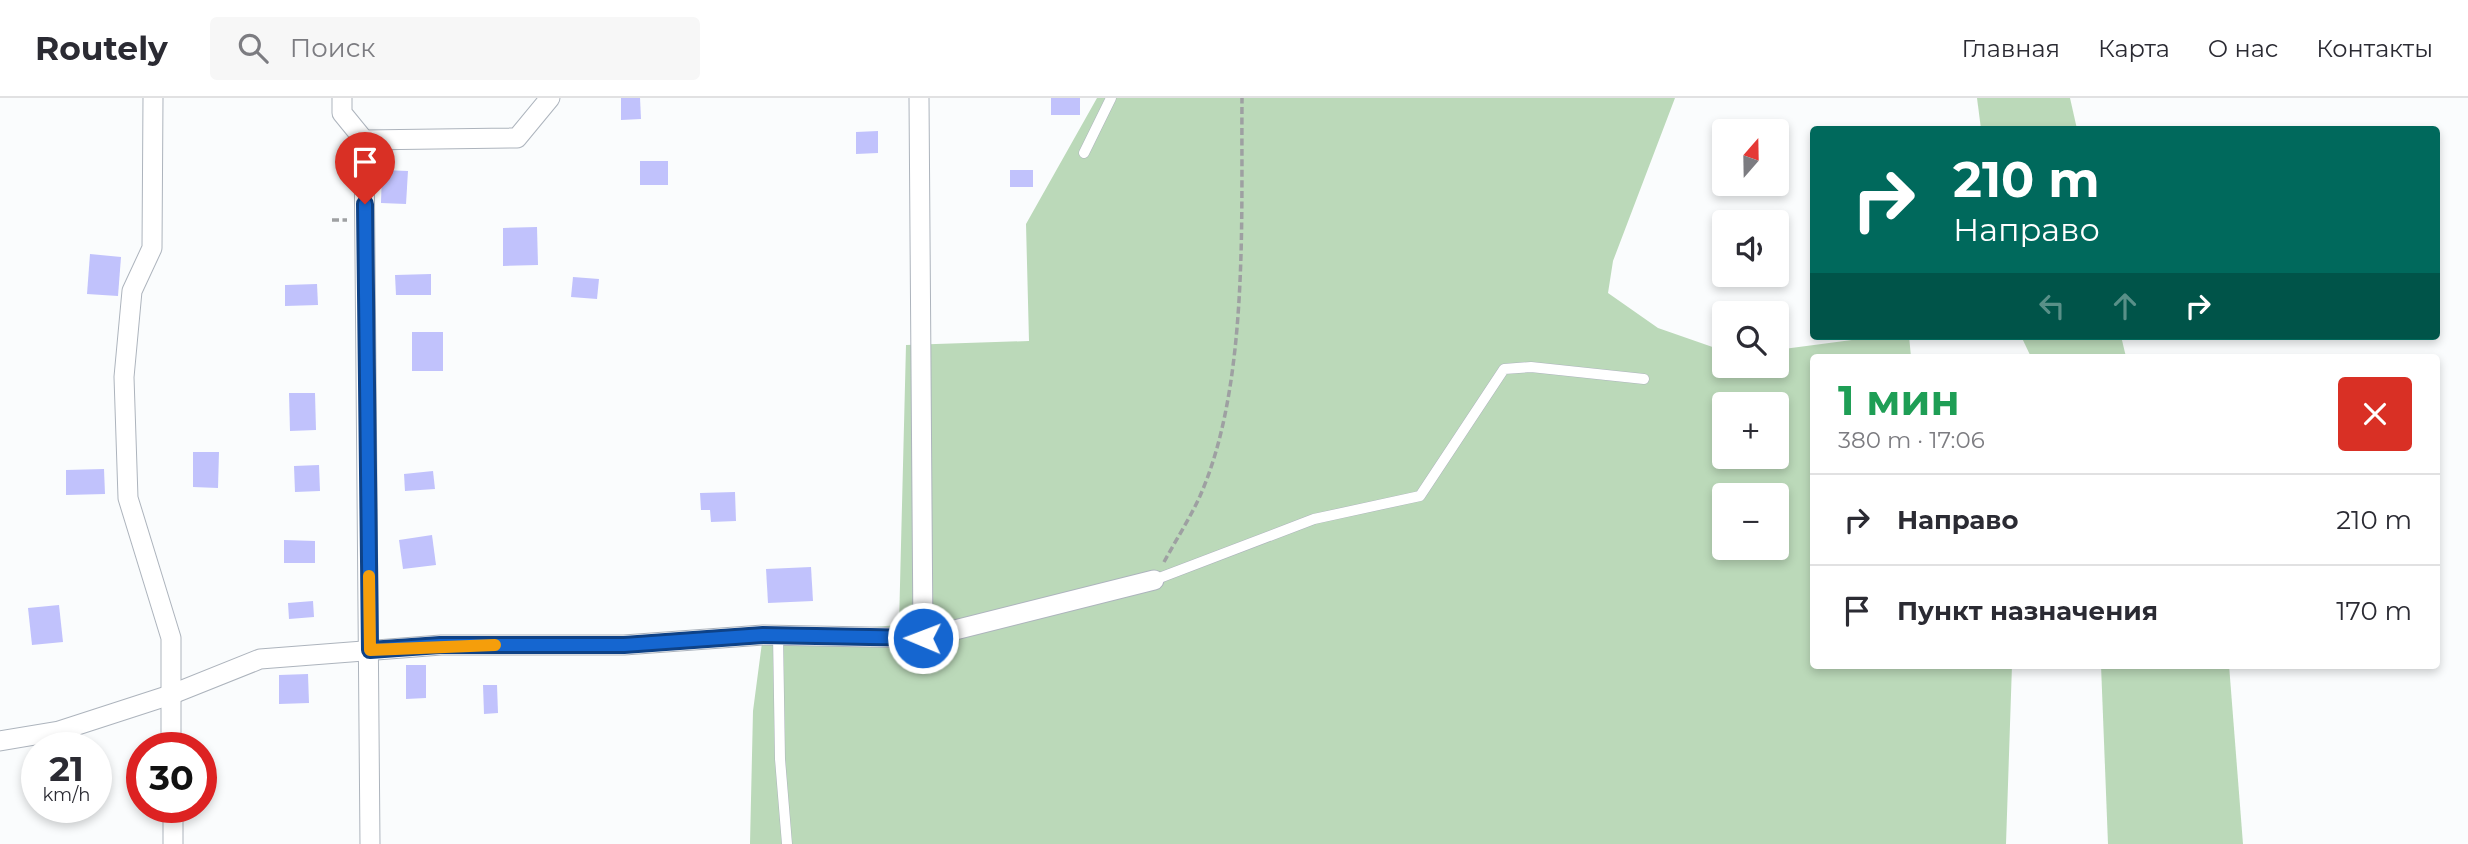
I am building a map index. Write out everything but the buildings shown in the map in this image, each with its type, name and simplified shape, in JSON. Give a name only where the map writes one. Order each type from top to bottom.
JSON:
[{"type":"street","points":[[153,98],[152,248],[132,291],[124,377],[128,498],[171,638],[171,732]]},
{"type":"street","points":[[342,98],[342,113],[364,140],[370,844]]},
{"type":"street","points":[[364,140],[517,138],[550,98]]},
{"type":"street","points":[[919,98],[923,638]]},
{"type":"street","points":[[0,741],[59,731],[170,695],[260,659],[440,645],[624,645],[778,635],[923,638],[1154,580]]},
{"type":"street","points":[[173,823],[173,844]]},
{"type":"lane","points":[[1084,152],[1111,98]]},
{"type":"lane","points":[[1154,580],[1314,519],[1420,496],[1504,369],[1531,367],[1644,379]]},
{"type":"lane","points":[[778,635],[780,759],[787,844]]},
{"type":"path","points":[[1154,580],[1200,495],[1223,425],[1231,378],[1240,268],[1242,98]]},
{"type":"green space","points":[[1097,98],[1675,98],[1613,261],[1608,293],[1658,328],[1712,347],[1712,378],[1789,378],[1789,348],[1852,340],[1909,340],[1911,354],[1810,354],[1810,669],[2012,669],[2006,844],[750,844],[753,711],[763,635],[899,625],[906,345],[1029,341],[1026,224]]},
{"type":"green space","points":[[1977,98],[2070,98],[2076,126],[1981,126]]},
{"type":"green space","points":[[2023,340],[2122,340],[2125,354],[2030,354]]},
{"type":"green space","points":[[2101,669],[2229,669],[2243,844],[2108,844]]},
{"type":"slow traffic","points":[[369,576],[370,650],[440,645],[495,645]]},
{"type":"route","points":[[365,204],[370,650],[440,645],[624,645],[763,635],[923,638]]}]
